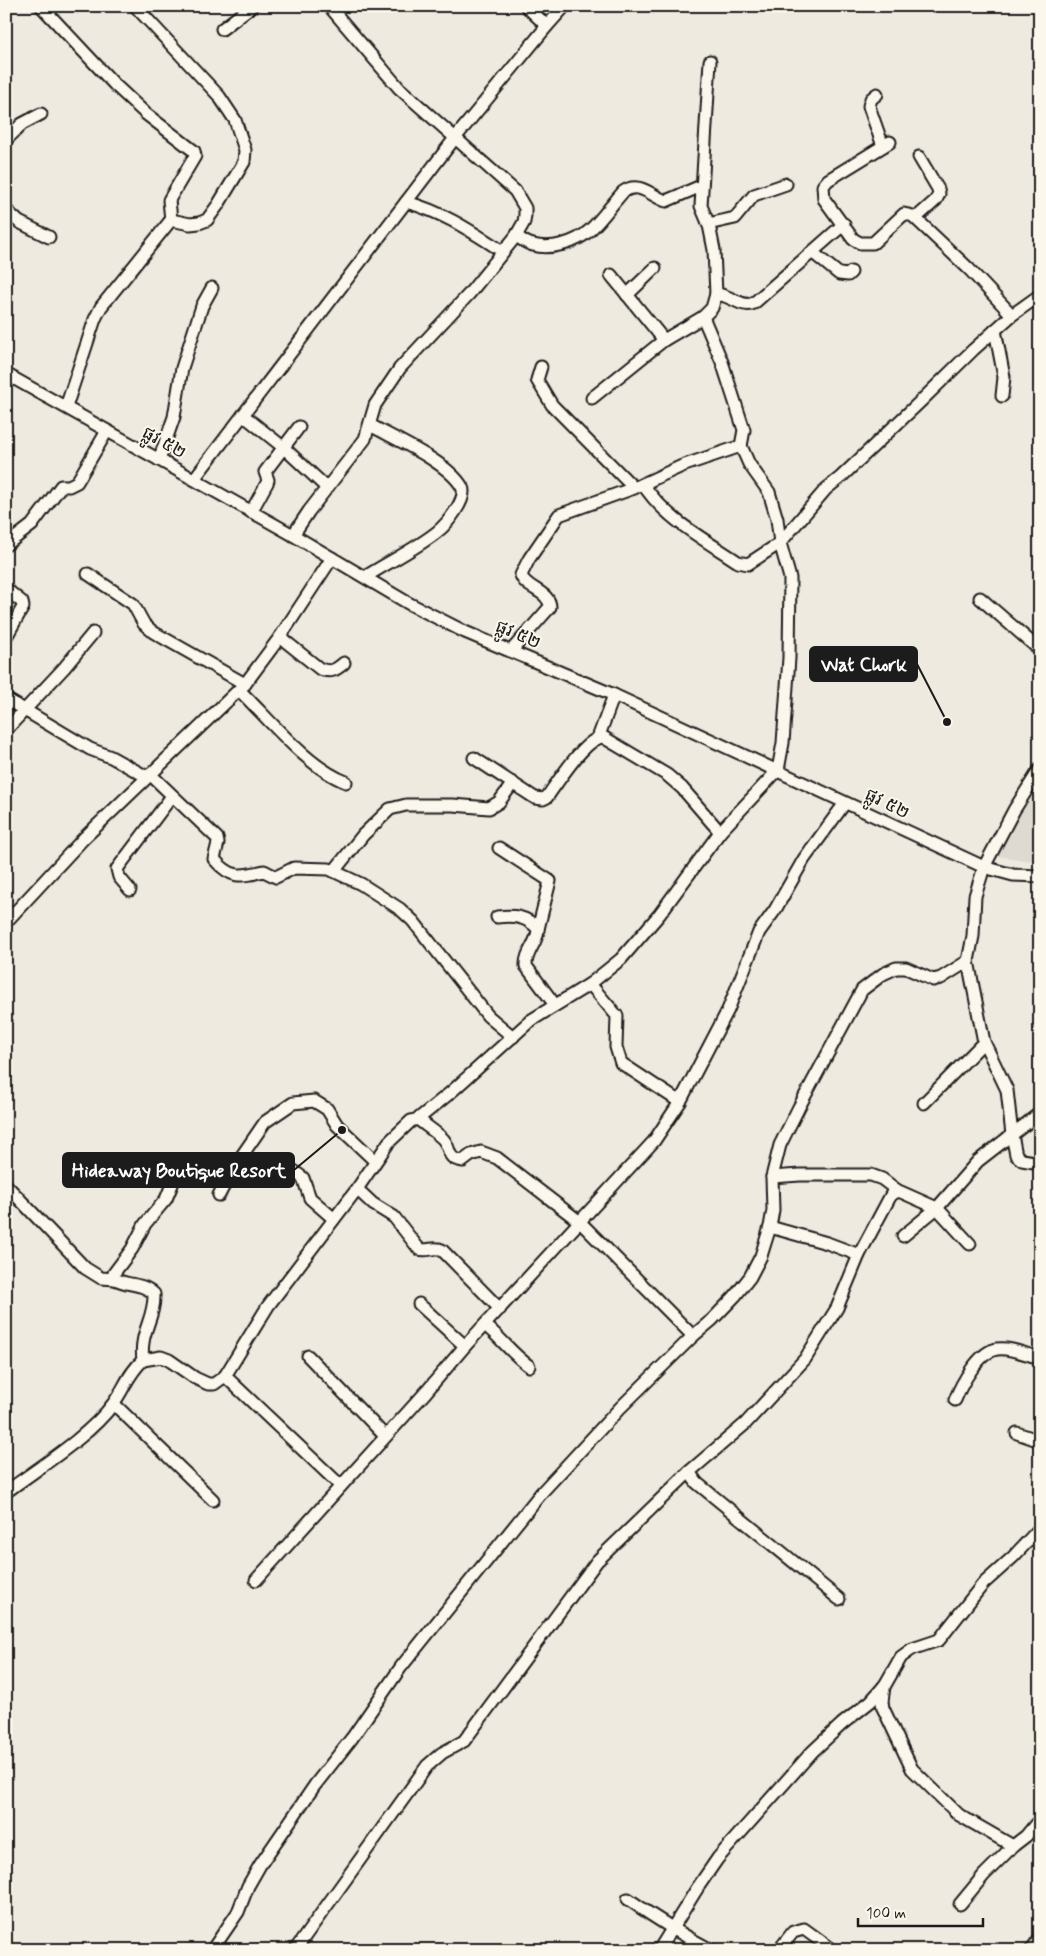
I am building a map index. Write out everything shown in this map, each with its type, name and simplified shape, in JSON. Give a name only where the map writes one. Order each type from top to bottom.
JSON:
[{"type":"street","points":[[41,6],[115,85],[146,114],[194,151],[195,156],[169,200],[171,220],[101,307],[95,319],[66,407]]},
{"type":"street","points":[[135,6],[219,96],[235,120],[245,150],[244,162],[207,220],[199,224],[190,224],[171,220]]},
{"type":"street","points":[[222,29],[252,6]]},
{"type":"street","points":[[293,536],[365,439],[375,405],[400,368],[469,294],[516,236],[524,222],[525,215],[525,208],[520,198],[495,172],[399,88],[329,6]]},
{"type":"street","points":[[526,6],[547,26]]},
{"type":"street","points":[[194,479],[455,138],[565,6]]},
{"type":"street","points":[[592,398],[664,340],[703,317],[712,308],[716,294],[714,250],[702,208],[701,186],[710,61]]},
{"type":"street","points":[[877,94],[871,99],[869,106],[886,144],[828,180],[823,186],[824,199],[844,224],[853,239],[860,243],[873,243],[904,214],[913,216],[1012,315]]},
{"type":"street","points":[[6,140],[22,124],[41,114]]},
{"type":"street","points":[[916,218],[940,194],[918,157]]},
{"type":"street","points":[[708,224],[735,218],[754,194],[786,184]]},
{"type":"street","points":[[516,236],[530,245],[538,246],[553,246],[574,241],[590,230],[622,192],[628,188],[636,187],[666,200],[701,186]]},
{"type":"street","points":[[406,202],[431,209],[454,220],[502,251]]},
{"type":"street","points":[[6,210],[19,222],[49,237]]},
{"type":"street","points":[[716,294],[721,294],[750,305],[844,224]]},
{"type":"street","points":[[812,252],[840,274],[848,275],[851,272]]},
{"type":"street","points":[[627,294],[655,268]]},
{"type":"street","points":[[611,275],[664,340]]},
{"type":"street","points":[[159,460],[174,417],[182,368],[202,306],[212,288]]},
{"type":"street","points":[[541,368],[537,380],[552,405],[674,518],[742,564],[748,564],[780,542],[826,489],[841,477],[995,330],[1040,295]]},
{"type":"street","points":[[6,1492],[74,1442],[114,1404],[127,1378],[143,1360],[160,1357],[169,1360],[195,1378],[208,1384],[214,1384],[225,1376],[268,1306],[397,1133],[450,1093],[530,1021],[590,984],[621,959],[658,915],[720,832],[778,770],[783,743],[788,668],[790,578],[769,492],[749,464],[741,446],[744,430],[722,362],[703,317]]},
{"type":"street","points":[[995,330],[1004,377],[1002,396]]},
{"type":"street","name":"ផ្លូវ ៥២","points":[[6,374],[194,479],[408,603],[465,632],[614,694],[984,867],[1012,875],[1040,876]]},
{"type":"street","points":[[243,415],[283,447],[327,488]]},
{"type":"street","points":[[365,577],[437,532],[461,502],[463,492],[458,483],[432,459],[370,425]]},
{"type":"street","points":[[251,512],[267,483],[266,472],[299,427]]},
{"type":"street","points":[[6,545],[32,525],[61,486],[69,486],[77,482],[107,431]]},
{"type":"street","points":[[511,650],[550,607],[546,597],[524,581],[521,575],[529,558],[554,520],[564,512],[639,486],[682,466],[741,446]]},
{"type":"street","points":[[6,922],[84,838],[242,687],[280,637],[332,558]]},
{"type":"street","points":[[88,574],[134,604],[144,624],[153,632],[242,687],[287,740],[330,775],[346,782]]},
{"type":"street","points":[[6,589],[22,602],[23,607],[6,637]]},
{"type":"street","points":[[980,598],[1040,650]]},
{"type":"street","points":[[6,730],[64,668],[93,633]]},
{"type":"street","points":[[280,637],[320,669],[332,672],[344,663]]},
{"type":"street","points":[[474,758],[539,800],[547,797],[566,770],[598,738],[614,694]]},
{"type":"street","points":[[6,699],[90,749],[149,775],[217,838],[218,843],[214,859],[230,874],[242,877],[264,871],[276,877],[294,868],[322,868],[334,871],[361,884],[406,914],[488,1016],[513,1037]]},
{"type":"street","points":[[598,738],[608,739],[618,747],[667,774],[720,832]]},
{"type":"street","points":[[1040,769],[1014,810],[984,867],[975,896],[973,936],[968,961],[984,1042],[1007,1090],[1012,1135],[1019,1159],[1040,1163]]},
{"type":"street","points":[[334,871],[363,835],[390,809],[406,805],[452,805],[489,808],[499,802],[513,783]]},
{"type":"street","points":[[130,890],[119,877],[117,869],[172,796]]},
{"type":"street","points":[[256,1580],[426,1392],[465,1346],[654,1141],[680,1102],[728,1010],[759,932],[775,910],[804,859],[845,803]]},
{"type":"street","points":[[499,848],[550,881],[536,942],[526,960],[526,966],[555,1004]]},
{"type":"street","points":[[497,917],[517,916],[526,918],[538,929]]},
{"type":"street","points":[[212,1950],[238,1912],[248,1886],[314,1785],[352,1738],[401,1667],[542,1492],[620,1408],[692,1336],[724,1308],[750,1276],[761,1256],[770,1227],[772,1177],[780,1145],[855,1000],[865,986],[896,968],[906,968],[932,980],[937,980],[968,961]]},
{"type":"street","points":[[590,984],[617,1016],[616,1047],[622,1063],[680,1102]]},
{"type":"street","points":[[924,1103],[984,1042]]},
{"type":"street","points":[[218,1195],[232,1170],[265,1122],[292,1104],[314,1101],[327,1109],[337,1125],[375,1161]]},
{"type":"street","points":[[904,1236],[937,1208],[978,1161],[1040,1113]]},
{"type":"street","points":[[418,1119],[442,1138],[450,1155],[456,1160],[463,1161],[471,1155],[480,1152],[497,1158],[580,1222],[692,1336]]},
{"type":"street","points":[[115,1279],[114,1273],[132,1249],[145,1224],[170,1193],[181,1164]]},
{"type":"street","points":[[287,1166],[303,1178],[310,1198],[334,1219]]},
{"type":"street","points":[[772,1177],[871,1175],[882,1179],[898,1191],[937,1208],[970,1244]]},
{"type":"street","points":[[6,1185],[85,1268],[101,1278],[115,1279],[150,1289],[154,1294],[154,1303],[142,1338],[143,1360]]},
{"type":"street","points":[[357,1189],[372,1204],[394,1217],[419,1249],[439,1248],[442,1250],[500,1309]]},
{"type":"street","points":[[295,1950],[427,1766],[442,1752],[464,1741],[597,1561],[689,1472],[745,1424],[805,1359],[837,1308],[859,1255],[890,1197],[898,1191]]},
{"type":"street","points":[[770,1227],[828,1243],[859,1255]]},
{"type":"street","points":[[419,1304],[465,1346]]},
{"type":"street","points":[[485,1325],[497,1334],[517,1358],[529,1366]]},
{"type":"street","points":[[955,1400],[966,1377],[989,1352],[1003,1349],[1040,1358]]},
{"type":"street","points":[[308,1356],[385,1436]]},
{"type":"street","points":[[225,1376],[341,1486]]},
{"type":"street","points":[[114,1404],[213,1500]]},
{"type":"street","points":[[1017,1433],[1040,1441]]},
{"type":"street","points":[[689,1472],[697,1483],[839,1600]]},
{"type":"street","points":[[659,1950],[698,1886],[735,1838],[769,1803],[812,1752],[842,1724],[871,1701],[885,1684],[901,1657],[912,1649],[939,1640],[983,1584],[1013,1557],[1040,1528]]},
{"type":"street","points":[[885,1684],[883,1708],[912,1769],[959,1815],[1013,1846]]},
{"type":"street","points":[[960,1904],[984,1874],[1026,1836],[1040,1819]]},
{"type":"street","points":[[628,1899],[671,1928],[711,1950]]},
{"type":"street","points":[[779,1950],[793,1932],[804,1928],[833,1950]]},
{"type":"street","points":[[1031,1950],[1040,1938]]},
{"type":"shaded area","points":[[1040,777],[1040,862],[996,856]]},
{"type":"place","name":"Wat Chork","points":[[947,722]]},
{"type":"place","name":"Hideaway Boutique Resort","points":[[342,1130]]}]
